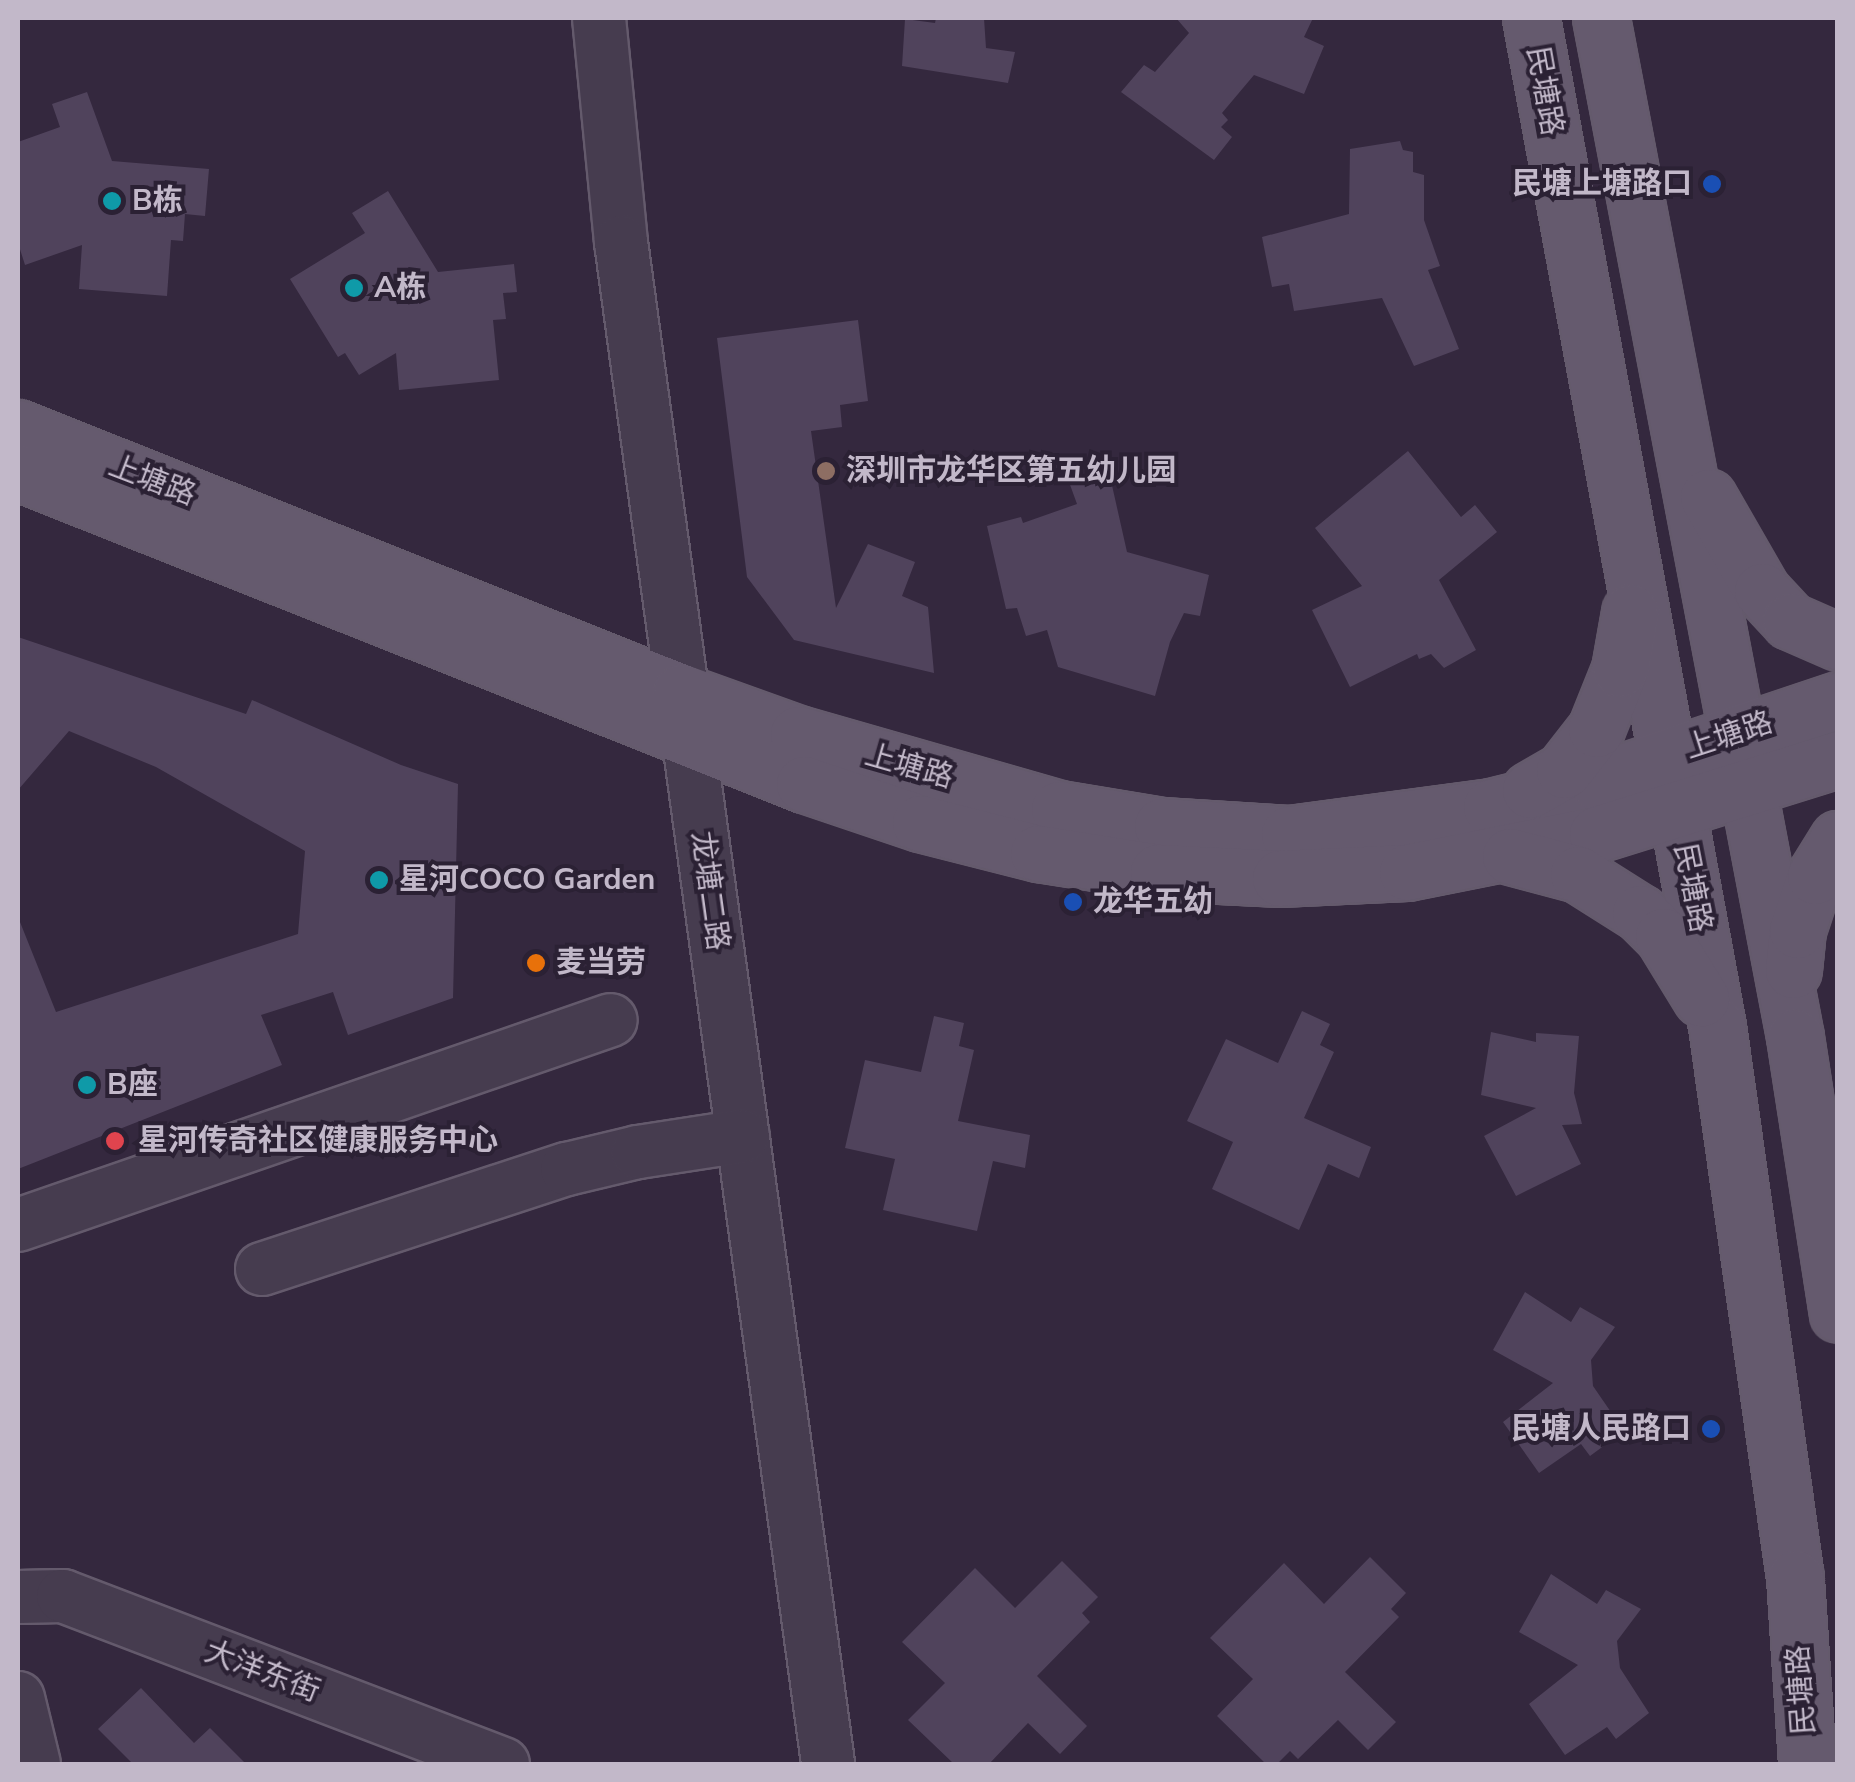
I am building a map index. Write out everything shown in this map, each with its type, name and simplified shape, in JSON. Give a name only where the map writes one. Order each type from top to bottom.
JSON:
[{"type":"main road","name":"民塘路","points":[[1530,18],[1717,1026],[1792,1560],[1807,1764]]},
{"type":"main road","points":[[1601,18],[1789,1008],[1838,1314]]},
{"type":"main road","name":"上塘路","points":[[18,428],[684,715],[920,823],[1038,853],[1158,872],[1280,878],[1389,873],[1497,831],[1596,781],[1838,700]]},
{"type":"main road","points":[[1682,443],[1762,591],[1790,621],[1838,642]]},
{"type":"main road","name":"上塘路","points":[[18,472],[684,715]]},
{"type":"main road","points":[[1634,579],[1620,669],[1583,750],[1497,831],[1640,913],[1680,961],[1717,1026]]},
{"type":"main road","name":"上塘路","points":[[1497,831],[1677,812],[1838,760]]},
{"type":"main road","points":[[1789,1008],[1797,930],[1816,876],[1838,839]]},
{"type":"street","name":"龙塘二路","points":[[599,18],[614,190],[828,1764]]},
{"type":"street","points":[[18,1225],[611,1020]]},
{"type":"street","points":[[262,1269],[567,1169],[638,1152],[743,1136]]},
{"type":"street","name":"大洋东街","points":[[18,1597],[63,1596],[503,1764]]},
{"type":"street","points":[[18,1698],[34,1764]]},
{"type":"building","points":[[936,18],[984,18],[986,48],[1015,52],[1008,83],[902,66],[905,19],[935,23]]},
{"type":"building","points":[[1176,18],[1313,18],[1304,37],[1324,46],[1304,94],[1254,75],[1222,113],[1228,120],[1221,127],[1232,137],[1214,160],[1121,92],[1144,65],[1155,72],[1189,33]]},
{"type":"building","name":"B栋","points":[[87,92],[112,161],[209,169],[205,216],[185,214],[183,241],[171,240],[167,296],[79,289],[82,245],[25,265],[18,243],[18,142],[60,127],[52,104]]},
{"type":"building","points":[[1400,141],[1403,150],[1413,152],[1413,172],[1424,175],[1424,220],[1440,266],[1428,270],[1459,349],[1414,366],[1382,298],[1294,311],[1289,284],[1272,287],[1262,237],[1349,214],[1350,149]]},
{"type":"building","name":"A栋","points":[[388,191],[438,272],[514,264],[517,292],[503,293],[506,319],[493,320],[499,380],[399,390],[396,353],[359,375],[345,353],[338,357],[290,279],[365,233],[352,213]]},
{"type":"building","points":[[858,320],[868,401],[840,405],[842,427],[811,431],[836,608],[868,544],[915,562],[902,596],[928,607],[934,673],[794,640],[747,577],[717,338]]},
{"type":"building","points":[[1408,451],[1461,517],[1475,505],[1497,532],[1439,580],[1476,650],[1444,668],[1431,654],[1419,659],[1417,654],[1350,687],[1312,610],[1362,586],[1315,528]]},
{"type":"building","points":[[1109,472],[1127,552],[1209,575],[1200,616],[1184,613],[1170,642],[1155,696],[1058,667],[1047,630],[1026,636],[1017,608],[1006,609],[987,526],[1021,517],[1023,523],[1077,504],[1069,482]]},
{"type":"building","name":"星河COCO Garden","points":[[18,637],[246,714],[252,700],[401,765],[458,784],[453,998],[348,1035],[333,992],[261,1015],[282,1065],[18,1169],[18,917],[56,1012],[298,934],[305,851],[156,767],[69,731],[18,790]]},
{"type":"building","points":[[1302,1011],[1330,1024],[1320,1045],[1334,1052],[1304,1118],[1371,1147],[1359,1178],[1328,1164],[1299,1230],[1212,1189],[1233,1142],[1187,1121],[1226,1039],[1278,1063]]},
{"type":"building","points":[[934,1016],[964,1023],[959,1046],[974,1050],[958,1121],[1030,1135],[1025,1168],[993,1161],[977,1231],[883,1210],[895,1159],[845,1148],[865,1060],[921,1072]]},
{"type":"building","points":[[1491,1032],[1536,1042],[1536,1033],[1579,1036],[1574,1093],[1582,1124],[1562,1125],[1581,1164],[1516,1196],[1484,1136],[1536,1108],[1481,1095]]},
{"type":"building","points":[[1525,1292],[1571,1322],[1580,1307],[1615,1327],[1591,1360],[1593,1386],[1624,1431],[1590,1456],[1581,1444],[1539,1473],[1503,1422],[1553,1383],[1493,1350]]},
{"type":"building","points":[[1370,1557],[1406,1593],[1391,1609],[1399,1617],[1345,1672],[1396,1722],[1368,1750],[1338,1720],[1298,1759],[1290,1751],[1277,1764],[1266,1764],[1217,1716],[1253,1679],[1210,1638],[1284,1563],[1324,1604]]},
{"type":"building","points":[[1062,1561],[1098,1597],[1082,1613],[1090,1622],[1037,1676],[1087,1726],[1060,1754],[1028,1723],[989,1764],[954,1764],[908,1720],[945,1683],[902,1642],[975,1568],[1015,1608]]},
{"type":"building","points":[[1551,1574],[1597,1604],[1606,1590],[1641,1609],[1617,1641],[1620,1668],[1649,1713],[1616,1739],[1607,1727],[1565,1755],[1529,1704],[1578,1665],[1519,1632]]},
{"type":"building","points":[[141,1688],[194,1743],[210,1728],[246,1764],[133,1764],[98,1729]]},
{"type":"place","name":"民塘上塘路口","points":[[1712,184]]},
{"type":"place","name":"B栋","points":[[112,201]]},
{"type":"place","name":"A栋","points":[[354,288]]},
{"type":"place","name":"深圳市龙华区第五幼儿园","points":[[826,471]]},
{"type":"place","name":"星河COCO Garden","points":[[379,880]]},
{"type":"place","name":"龙华五幼","points":[[1073,902]]},
{"type":"place","name":"麦当劳","points":[[536,963]]},
{"type":"place","name":"B座","points":[[87,1085]]},
{"type":"place","name":"星河传奇社区健康服务中心","points":[[115,1141]]},
{"type":"place","name":"民塘人民路口","points":[[1711,1429]]}]
